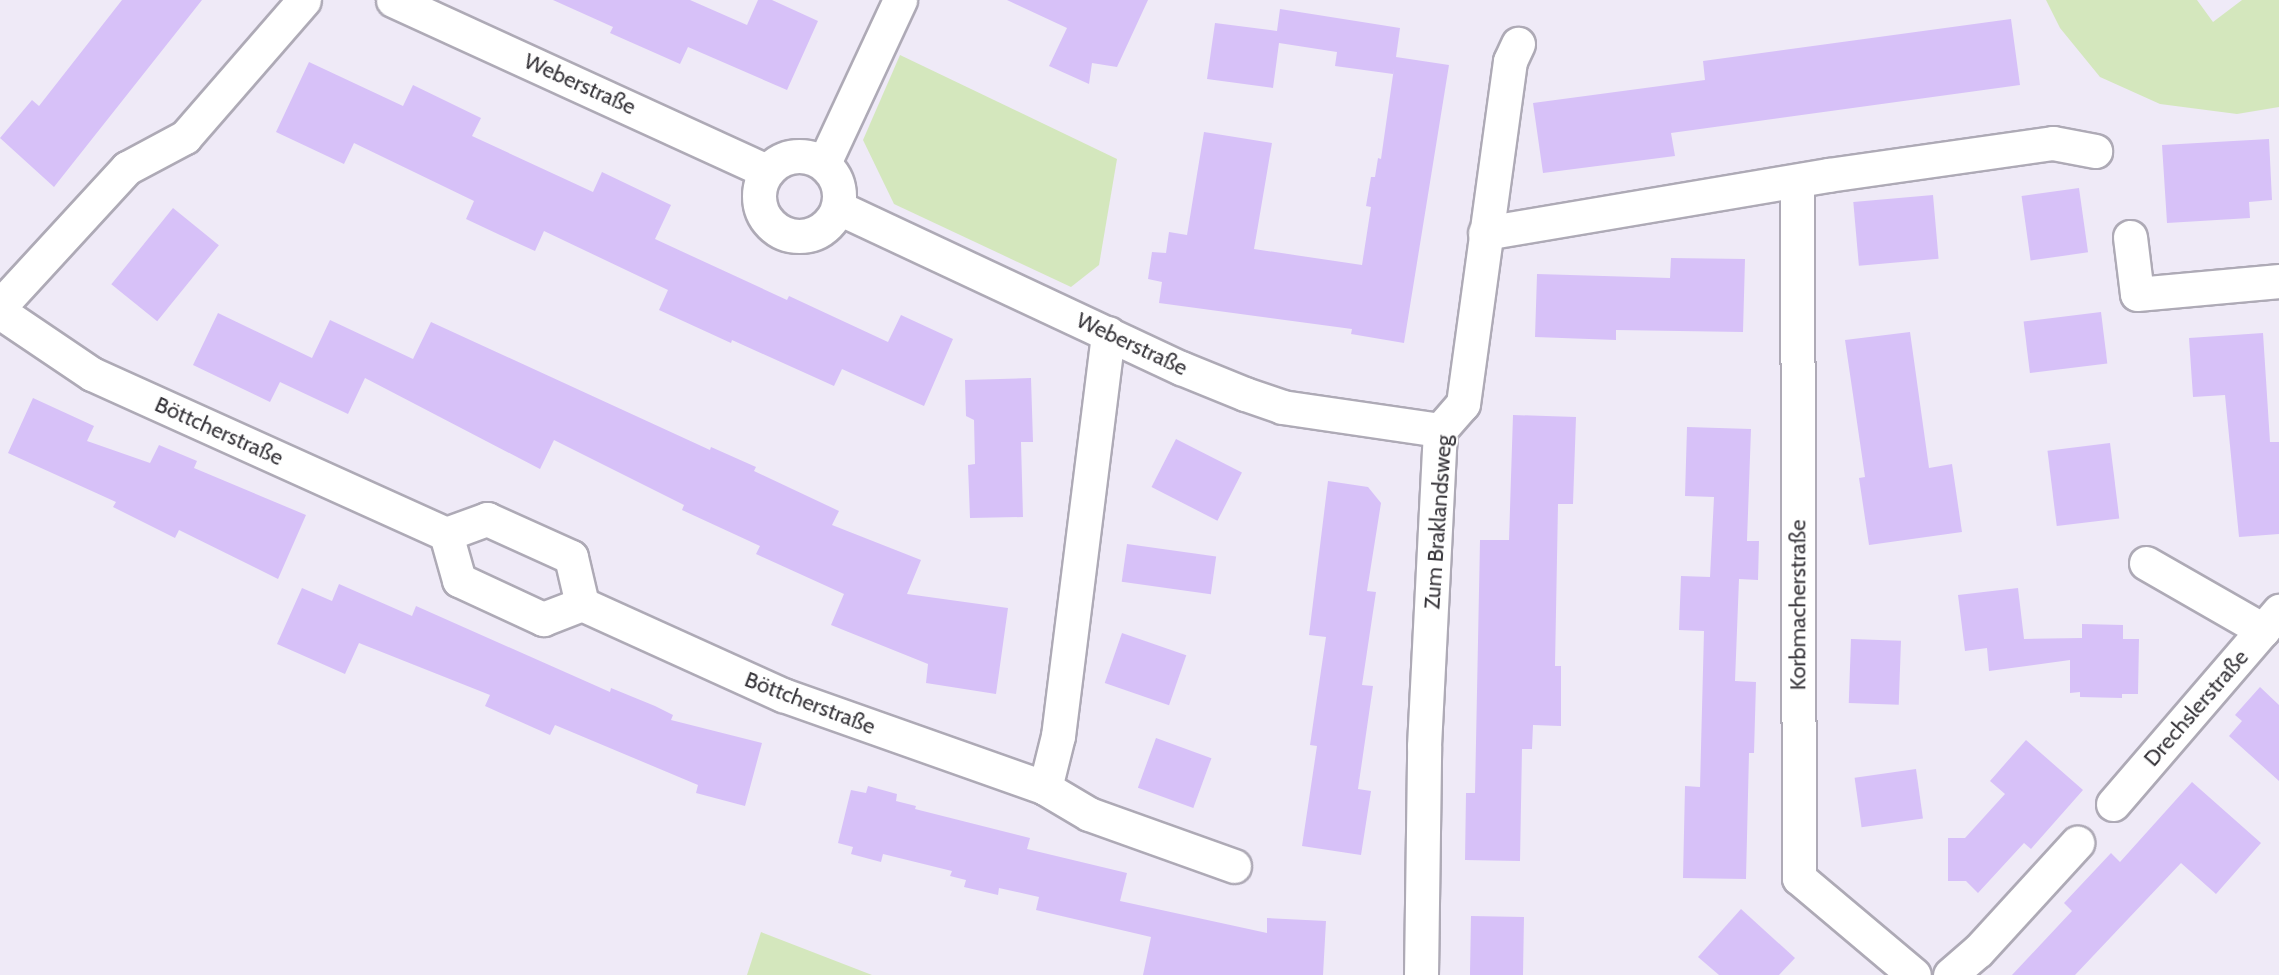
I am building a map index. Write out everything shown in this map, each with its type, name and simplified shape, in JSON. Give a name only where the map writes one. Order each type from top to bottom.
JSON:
[{"type":"street","points":[[0,306],[127,168],[184,137],[303,0]]},
{"type":"street","name":"Weberstraße","points":[[393,0],[766,171]]},
{"type":"street","points":[[824,163],[900,0]]},
{"type":"street","name":"Zum Braklandsweg","points":[[1421,975],[1424,746],[1440,430],[1463,404],[1510,61],[1518,44]]},
{"type":"street","points":[[1485,233],[2053,143],[2095,152]]},
{"type":"street","points":[[804,155],[824,163],[835,175],[840,191],[839,208],[830,223],[815,233],[798,237],[781,232],[767,221],[759,205],[759,187],[766,171],[783,158],[804,155]]},
{"type":"street","name":"Korbmacherstraße","points":[[1797,182],[1799,878],[1914,975]]},
{"type":"street","name":"Weberstraße","points":[[839,208],[1181,368],[1282,407],[1440,430]]},
{"type":"street","points":[[2130,237],[2137,294],[2279,281]]},
{"type":"street","name":"Böttcherstraße","points":[[0,312],[92,374],[446,534]]},
{"type":"street","points":[[1045,788],[1058,736],[1108,333]]},
{"type":"street","points":[[487,519],[571,557],[582,604],[543,619],[459,580],[446,534],[487,519]]},
{"type":"street","points":[[2146,563],[2271,621]]},
{"type":"street","name":"Böttcherstraße","points":[[582,604],[783,695],[1045,788],[1089,814],[1234,866]]},
{"type":"street","name":"Drechslerstraße","points":[[2113,804],[2271,621]]},
{"type":"street","points":[[1950,975],[1978,951],[2077,843]]},
{"type":"green space","points":[[2046,0],[2197,0],[2213,22],[2242,0],[2279,0],[2279,107],[2237,114],[2160,104],[2100,77],[2060,28]]},
{"type":"green space","points":[[900,55],[1117,159],[1099,265],[1071,287],[894,204],[863,140]]},
{"type":"green space","points":[[761,932],[872,975],[747,975]]},
{"type":"building","points":[[122,0],[202,0],[54,187],[0,138],[32,100],[39,106]]},
{"type":"building","points":[[553,0],[690,0],[747,25],[758,0],[772,0],[818,21],[787,90],[688,47],[680,64],[610,33],[613,27]]},
{"type":"building","points":[[1007,0],[1148,0],[1117,67],[1092,63],[1089,84],[1049,66],[1067,28]]},
{"type":"building","points":[[1280,9],[1400,28],[1396,57],[1449,65],[1404,343],[1351,334],[1352,329],[1159,303],[1162,282],[1148,279],[1152,252],[1166,253],[1169,232],[1187,235],[1204,132],[1272,143],[1254,249],[1362,265],[1371,207],[1366,206],[1371,177],[1375,177],[1378,158],[1381,159],[1394,68],[1393,74],[1335,66],[1337,52],[1279,43],[1273,88],[1207,79],[1215,23],[1277,31]]},
{"type":"building","points":[[2011,19],[2020,85],[1671,133],[1675,156],[1543,173],[1533,103],[1705,80],[1703,61]]},
{"type":"building","points":[[309,62],[403,106],[413,85],[481,118],[472,136],[593,192],[602,172],[671,205],[655,239],[787,300],[789,296],[888,342],[901,315],[953,339],[924,406],[842,369],[834,386],[659,310],[668,290],[544,231],[535,251],[500,235],[466,219],[474,201],[354,143],[344,164],[276,132]]},
{"type":"building","points":[[2269,139],[2272,200],[2249,202],[2250,218],[2167,223],[2162,145]]},
{"type":"building","points":[[2079,188],[2088,252],[2031,260],[2022,196]]},
{"type":"building","points":[[1933,195],[1939,259],[1859,266],[1853,202]]},
{"type":"building","points":[[173,208],[219,245],[157,321],[111,284]]},
{"type":"building","points":[[1671,258],[1745,259],[1743,332],[1616,330],[1616,340],[1535,337],[1537,274],[1670,278]]},
{"type":"building","points":[[2101,312],[2107,364],[2030,373],[2024,322]]},
{"type":"building","points":[[218,313],[312,358],[330,320],[413,359],[431,322],[710,450],[711,447],[756,467],[754,471],[839,511],[832,525],[921,560],[907,594],[1008,608],[996,694],[926,683],[928,664],[831,625],[844,594],[756,554],[760,546],[682,510],[684,505],[554,440],[540,469],[365,378],[348,414],[280,382],[270,402],[193,365]]},
{"type":"building","points":[[1910,332],[1929,468],[1952,464],[1962,532],[1869,545],[1859,478],[1865,477],[1845,340]]},
{"type":"building","points":[[2263,333],[2270,442],[2279,442],[2279,534],[2239,537],[2225,395],[2193,397],[2189,338]]},
{"type":"building","points":[[1031,378],[1033,442],[1021,442],[1023,517],[970,518],[968,465],[975,464],[974,420],[966,416],[965,380]]},
{"type":"building","points":[[33,398],[94,426],[87,441],[150,463],[159,445],[197,461],[194,468],[306,515],[278,579],[179,530],[175,538],[113,507],[116,502],[8,453]]},
{"type":"building","points":[[1513,415],[1576,417],[1573,504],[1558,504],[1555,666],[1561,666],[1561,726],[1533,725],[1532,749],[1522,749],[1520,861],[1465,860],[1466,793],[1475,793],[1480,540],[1509,540]]},
{"type":"building","points":[[1687,427],[1751,429],[1747,541],[1759,541],[1758,580],[1739,579],[1735,681],[1756,682],[1754,753],[1749,753],[1746,879],[1683,878],[1685,786],[1700,787],[1704,631],[1679,630],[1681,576],[1710,577],[1714,497],[1685,496]]},
{"type":"building","points":[[1176,439],[1242,473],[1217,521],[1151,487]]},
{"type":"building","points":[[2110,443],[2119,518],[2057,526],[2047,451]]},
{"type":"building","points":[[1328,481],[1368,487],[1381,503],[1367,591],[1376,592],[1362,685],[1373,686],[1358,789],[1371,791],[1361,855],[1302,846],[1317,746],[1310,745],[1326,637],[1309,635]]},
{"type":"building","points":[[1127,544],[1216,557],[1211,594],[1122,582]]},
{"type":"building","points":[[339,584],[412,616],[416,606],[610,692],[611,688],[655,706],[673,715],[671,720],[762,743],[745,806],[696,793],[698,785],[555,725],[550,735],[485,706],[490,695],[359,643],[345,674],[277,644],[302,588],[332,601]]},
{"type":"building","points":[[2018,588],[2024,639],[2082,638],[2082,624],[2123,625],[2123,639],[2139,639],[2138,694],[2122,694],[2122,698],[2080,697],[2080,692],[2070,693],[2070,660],[1989,671],[1987,648],[1965,651],[1958,595]]},
{"type":"building","points":[[1122,633],[1186,655],[1169,705],[1105,683]]},
{"type":"building","points":[[1851,639],[1901,641],[1899,705],[1849,703]]},
{"type":"building","points":[[2260,687],[2279,705],[2279,781],[2229,736],[2242,721],[2235,715]]},
{"type":"building","points":[[1156,738],[1211,758],[1193,808],[1138,788]]},
{"type":"building","points":[[2026,740],[2083,790],[2031,849],[2024,843],[1978,893],[1966,881],[1948,881],[1948,838],[1965,838],[2005,794],[1990,781]]},
{"type":"building","points":[[1916,769],[1923,819],[1862,827],[1855,778]]},
{"type":"building","points":[[2192,782],[2261,843],[2216,894],[2181,863],[2075,975],[2012,975],[2072,911],[2064,903],[2111,853],[2120,862]]},
{"type":"building","points":[[868,786],[897,794],[896,801],[916,806],[915,809],[1030,838],[1027,849],[1127,873],[1120,901],[1267,933],[1267,918],[1326,921],[1323,975],[1143,975],[1151,937],[1036,910],[1039,897],[999,888],[998,895],[964,887],[966,880],[950,876],[952,871],[883,854],[881,862],[851,854],[853,847],[838,843],[851,790],[866,793]]},
{"type":"building","points":[[1741,909],[1795,958],[1779,975],[1719,975],[1698,957]]},
{"type":"building","points":[[1471,916],[1524,917],[1523,975],[1470,975]]}]
